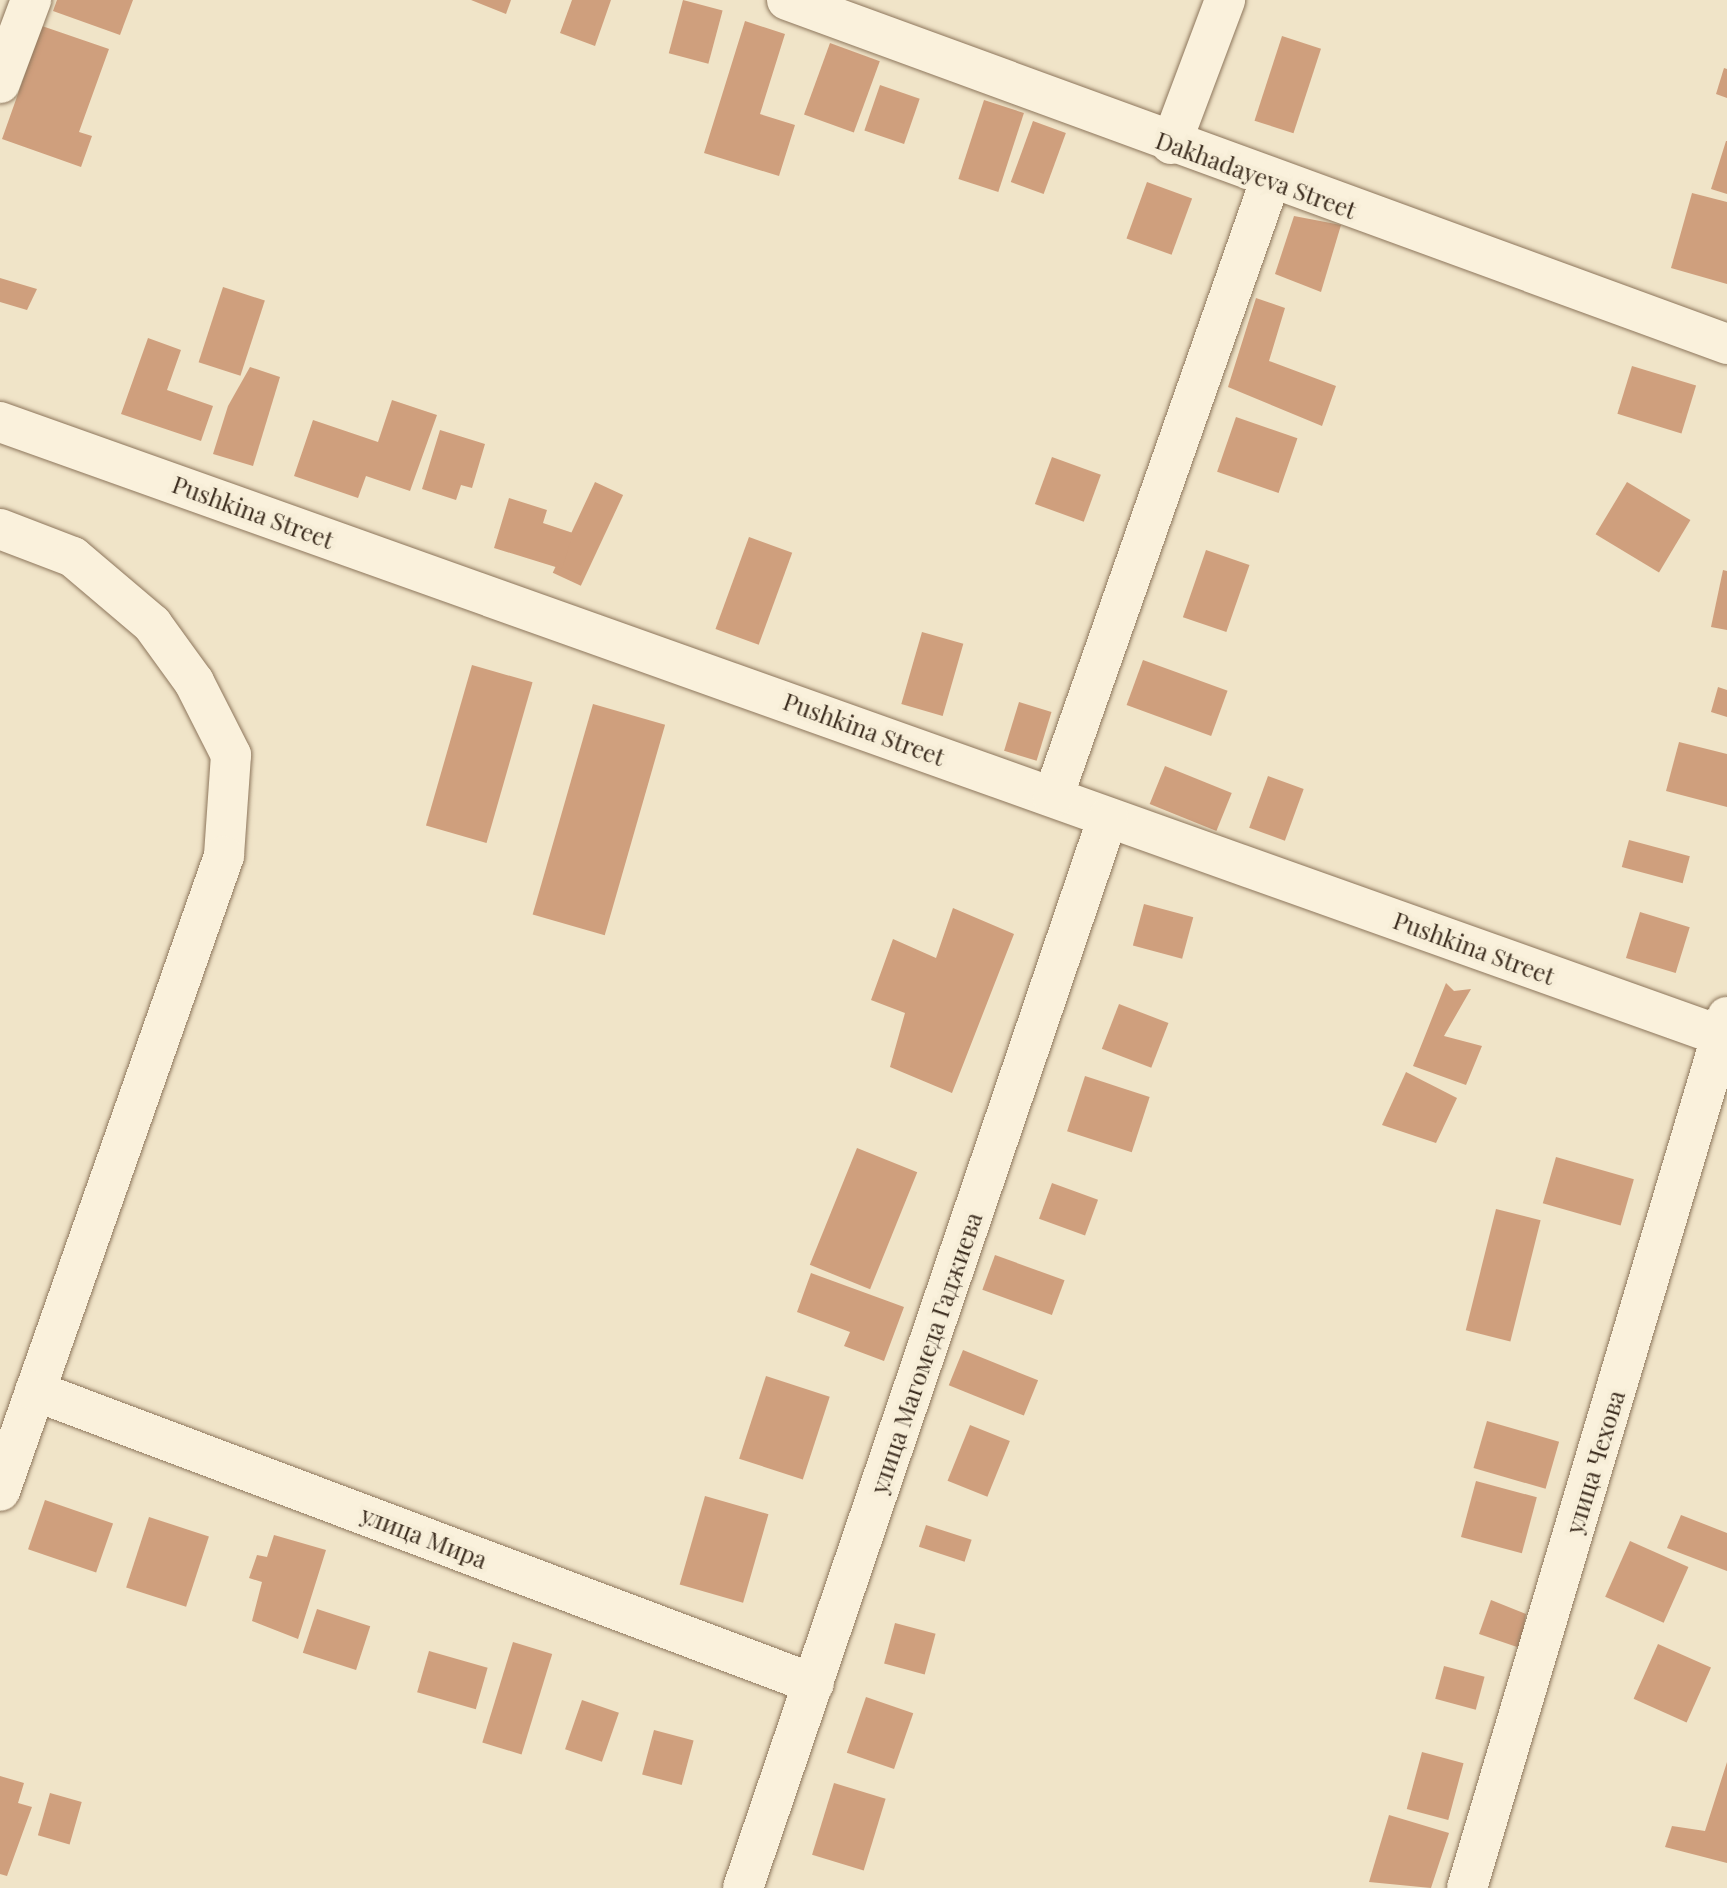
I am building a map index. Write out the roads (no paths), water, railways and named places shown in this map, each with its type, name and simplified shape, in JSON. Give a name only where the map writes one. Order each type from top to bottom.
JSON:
[{"type":"street","points":[[0,83],[31,0]]},
{"type":"street","points":[[1171,144],[1225,0]]},
{"type":"street","name":"Dakhadayeva Street","points":[[810,4],[1270,181],[1727,344]]},
{"type":"street","points":[[1053,797],[1270,181]]},
{"type":"street","name":"Pushkina Street","points":[[0,422],[1108,817],[1725,1031]]},
{"type":"street","points":[[0,529],[73,557],[152,624],[194,682],[231,755],[224,856],[0,1491]]},
{"type":"street","name":"улица Магомеда Гаджиева","points":[[743,1888],[1108,817]]},
{"type":"street","name":"улица Чехова","points":[[1467,1888],[1725,1031]]},
{"type":"street","name":"улица Мира","points":[[35,1391],[814,1684]]}]
